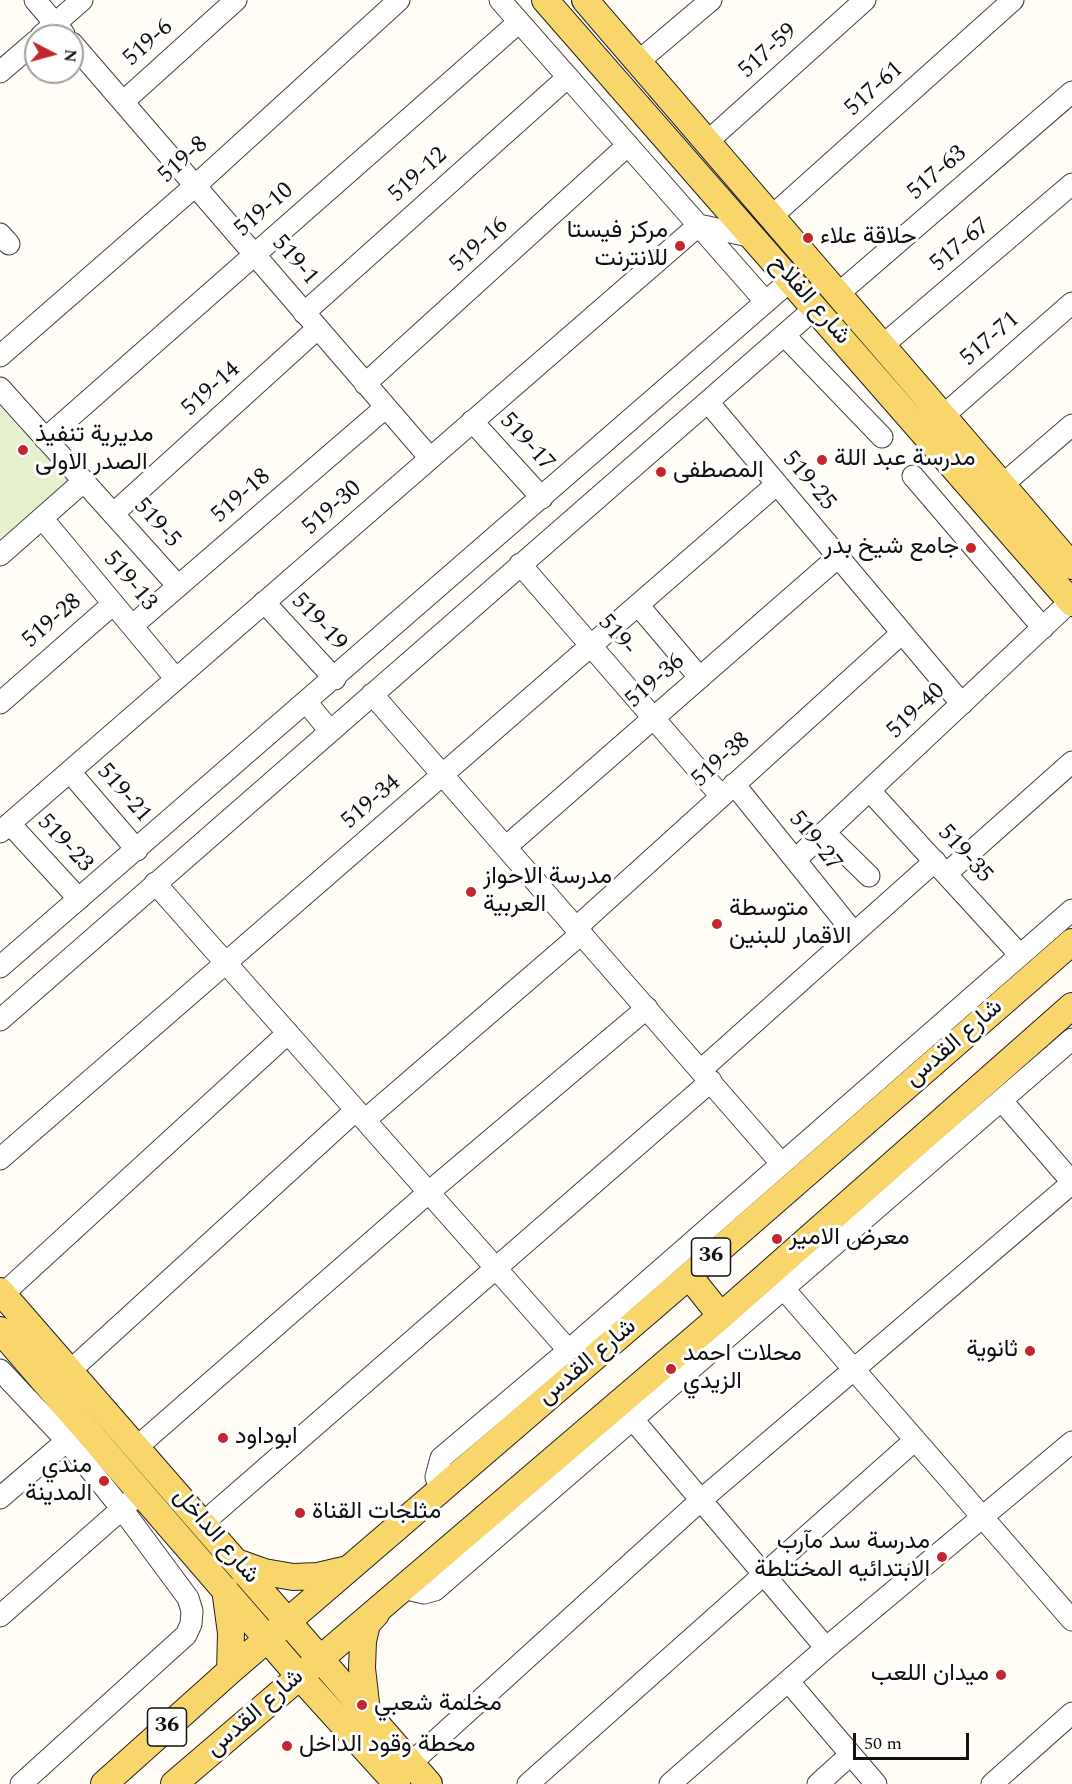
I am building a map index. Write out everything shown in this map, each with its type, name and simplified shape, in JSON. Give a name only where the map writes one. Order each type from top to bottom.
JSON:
[{"type":"main road","name":"شارع الفلاح","points":[[545,0],[1072,602]]},
{"type":"main road","name":"شارع الفلاح","points":[[585,0],[1072,566]]},
{"type":"main road","name":"شارع القدس","points":[[104,1784],[288,1620],[440,1489],[576,1358],[689,1276],[1072,942]]},
{"type":"main road","name":"شارع القدس","points":[[174,1784],[403,1588],[626,1411],[721,1316],[777,1281],[1072,1006]]},
{"type":"main road","points":[[689,1276],[721,1316]]},
{"type":"main road","name":"شارع الداخل","points":[[2,1292],[429,1784]]},
{"type":"main road","name":"شارع الداخل","points":[[0,1330],[21,1354],[76,1434],[141,1491],[300,1677],[397,1784]]},
{"type":"main road","points":[[238,1563],[264,1572],[293,1577],[318,1576],[347,1569]]},
{"type":"main road","points":[[225,1589],[231,1633],[230,1671]]},
{"type":"main road","points":[[367,1712],[362,1668],[363,1641],[367,1624],[383,1605]]},
{"type":"street","points":[[35,0],[49,24]]},
{"type":"street","points":[[61,24],[82,0]]},
{"type":"street","name":"519-6","points":[[123,102],[236,0]]},
{"type":"street","name":"519-8","points":[[0,356],[195,186],[399,0]]},
{"type":"street","points":[[500,0],[766,302]]},
{"type":"street","points":[[639,61],[711,0]]},
{"type":"street","name":"517-59","points":[[707,142],[865,0]]},
{"type":"street","name":"517-61","points":[[771,217],[1013,0]]},
{"type":"street","name":"519-10","points":[[45,439],[519,22]]},
{"type":"street","points":[[0,72],[24,51]]},
{"type":"street","name":"519-1","points":[[84,57],[430,458]]},
{"type":"street","name":"519-12","points":[[311,321],[568,77]]},
{"type":"street","name":"517-63","points":[[838,294],[1072,92]]},
{"type":"street","name":"519-16","points":[[365,384],[628,145]]},
{"type":"street","name":"517-67","points":[[882,346],[1072,184]]},
{"type":"street","points":[[699,225],[753,237]]},
{"type":"street","name":"519-30","points":[[5,828],[699,225]]},
{"type":"street","points":[[0,966],[335,679],[791,280]]},
{"type":"street","name":"517-71","points":[[943,416],[1072,303]]},
{"type":"street","points":[[0,1020],[815,308]]},
{"type":"street","name":"519-14","points":[[113,514],[311,321]]},
{"type":"street","points":[[784,335],[882,437]]},
{"type":"street","name":"519-5","points":[[0,388],[178,586]]},
{"type":"street","name":"519-25","points":[[708,402],[962,704]]},
{"type":"street","name":"519-18","points":[[132,626],[386,407]]},
{"type":"street","name":"519-17","points":[[472,421],[542,498]]},
{"type":"street","points":[[1002,485],[1072,425]]},
{"type":"street","points":[[913,476],[1043,628]]},
{"type":"street","points":[[0,555],[84,481]]},
{"type":"street","name":"519-34","points":[[0,1159],[777,484]]},
{"type":"street","name":"519-13","points":[[42,518],[176,679]]},
{"type":"street","name":"519-36","points":[[507,846],[838,557]]},
{"type":"street","name":"519-","points":[[520,564],[654,718],[728,790]]},
{"type":"street","name":"519-40","points":[[796,859],[1072,602]]},
{"type":"street","name":"519-19","points":[[264,603],[335,679]]},
{"type":"street","name":"519-28","points":[[0,703],[113,604]]},
{"type":"street","points":[[639,605],[700,678]]},
{"type":"street","name":"519-38","points":[[71,1370],[360,1115],[580,930],[728,790],[902,633]]},
{"type":"street","points":[[372,694],[507,846],[781,1163]]},
{"type":"street","points":[[307,703],[330,731]]},
{"type":"street","points":[[204,1523],[497,1269],[706,1075],[854,933],[941,868],[1072,762]]},
{"type":"street","name":"519-21","points":[[70,772],[137,850]]},
{"type":"street","name":"519-27","points":[[728,790],[796,859],[854,933]]},
{"type":"street","name":"519-35","points":[[870,790],[1020,955]]},
{"type":"street","name":"519-23","points":[[5,828],[79,899]]},
{"type":"street","points":[[824,832],[869,876]]},
{"type":"street","points":[[155,883],[576,1358],[781,1163],[1072,910]]},
{"type":"street","points":[[137,1447],[429,1192],[647,1008]]},
{"type":"street","points":[[2,1292],[288,1033]]},
{"type":"street","points":[[826,1648],[626,1411],[777,1281],[1002,1101],[1072,1039]]},
{"type":"street","points":[[411,1762],[701,1500],[855,1371],[1072,1183],[1002,1101]]},
{"type":"street","points":[[777,1281],[982,1516],[1068,1608]]},
{"type":"street","points":[[21,1354],[0,1371],[76,1434],[122,1509],[188,1598],[191,1624],[186,1635],[21,1784]]},
{"type":"street","points":[[0,1498],[76,1434]]},
{"type":"street","points":[[528,1784],[765,1576],[915,1440]]},
{"type":"street","points":[[670,1784],[826,1648],[1072,1442]]},
{"type":"street","points":[[0,1616],[141,1491]]},
{"type":"street","points":[[789,1682],[849,1756],[876,1784]]},
{"type":"street","points":[[992,1784],[1072,1713]]},
{"type":"street","points":[[818,1784],[849,1756]]},
{"type":"green space","points":[[0,388],[84,481],[0,551]]},
{"type":"place","name":"حلاقة علاء","points":[[808,238]]},
{"type":"place","name":"مركز فيستا للانترنت","points":[[680,246]]},
{"type":"place","name":"مديرية تنفيذ الصدر الاولى","points":[[23,450]]},
{"type":"place","name":"مدرسة عبد اللة","points":[[822,460]]},
{"type":"place","name":"المصطفى","points":[[661,472]]},
{"type":"place","name":"جامع شيخ بدر","points":[[971,548]]},
{"type":"place","name":"مدرسة الاحواز العربية","points":[[471,892]]},
{"type":"place","name":"متوسطة الاقمار للبنين","points":[[717,924]]},
{"type":"place","name":"معرض الامير","points":[[777,1239]]},
{"type":"place","name":"ثانوية","points":[[1030,1351]]},
{"type":"place","name":"محلات احمد الزيدي","points":[[671,1369]]},
{"type":"place","name":"ابوداود","points":[[223,1438]]},
{"type":"place","name":"مندي المدينة","points":[[104,1481]]},
{"type":"place","name":"مثلجات القناة","points":[[300,1513]]},
{"type":"place","name":"مدرسة سد مآرب الابتدائيه المختلطة","points":[[942,1557]]},
{"type":"place","name":"ميدان اللعب","points":[[1001,1675]]},
{"type":"place","name":"مخلمة شعبي","points":[[362,1705]]},
{"type":"place","name":"محطة وقود الداخل","points":[[287,1746]]}]
